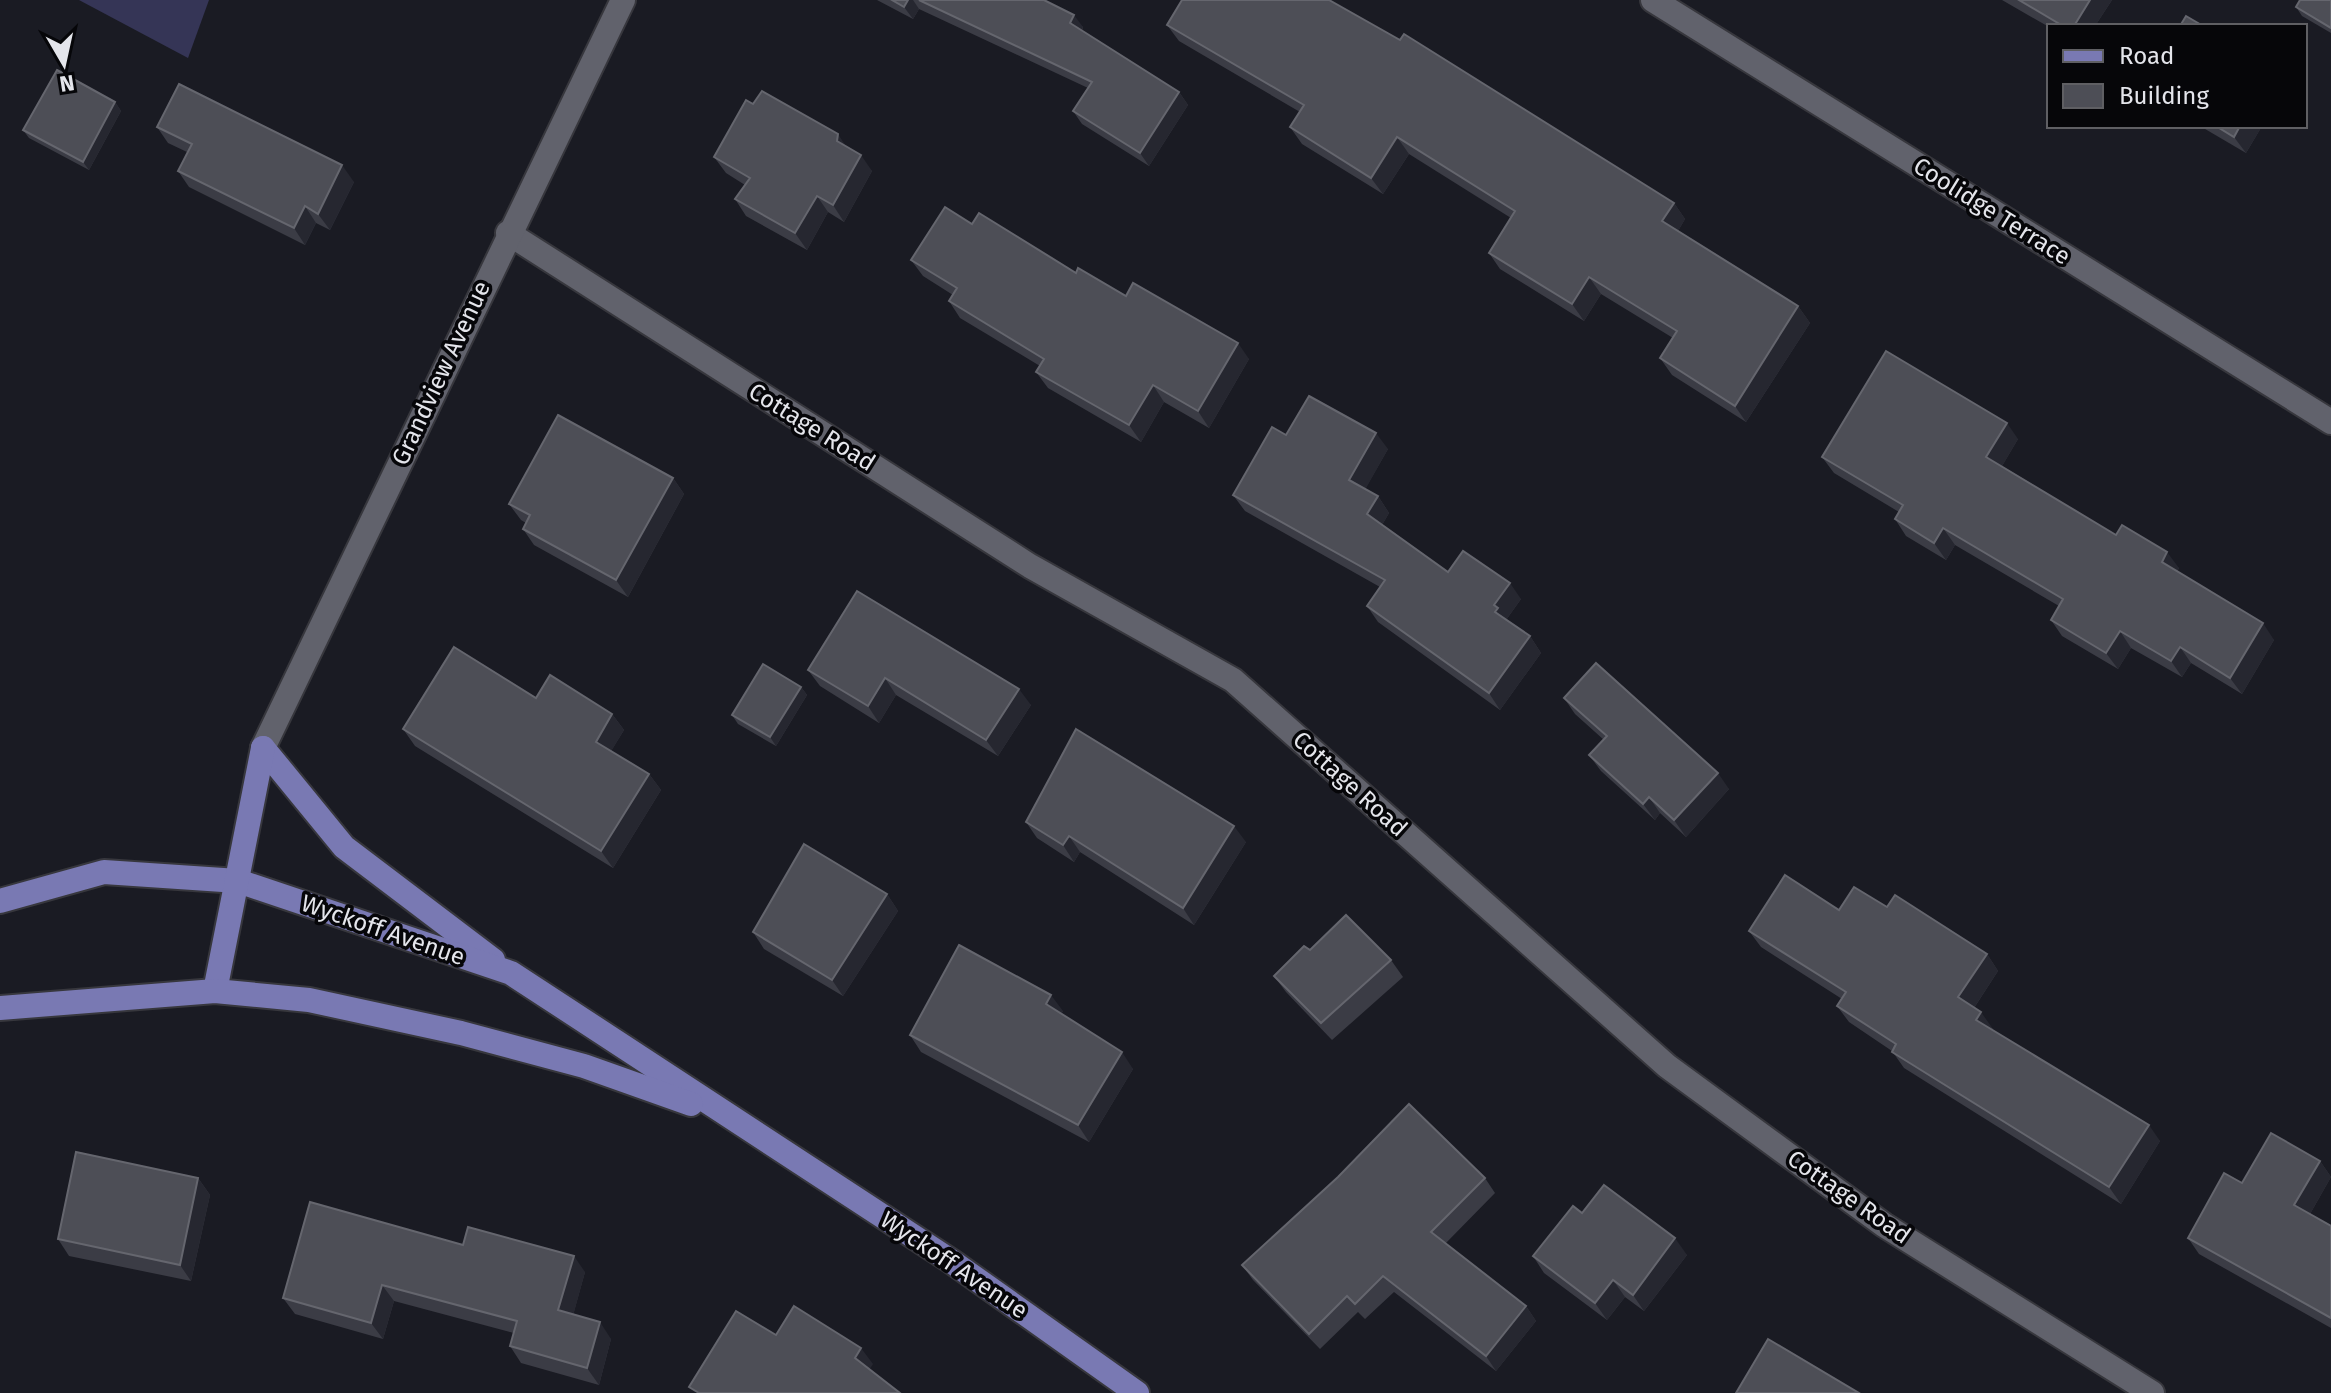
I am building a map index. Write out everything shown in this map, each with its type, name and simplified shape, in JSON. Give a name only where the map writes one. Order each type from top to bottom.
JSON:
[{"type":"main road","points":[[215,991],[263,748]]},
{"type":"main road","points":[[263,748],[344,847],[511,973]]},
{"type":"main road","name":"Wyckoff Avenue","points":[[0,901],[104,872],[238,881],[511,973],[951,1261],[1137,1393]]},
{"type":"main road","name":"Wyckoff Avenue","points":[[0,1008],[215,991],[309,1000],[461,1033],[584,1066],[727,1117]]},
{"type":"street","name":"Grandview Avenue","points":[[263,748],[508,233],[623,0]]},
{"type":"street","name":"Coolidge Terrace","points":[[1653,0],[2331,422]]},
{"type":"street","name":"Cottage Road","points":[[508,233],[1030,566],[1233,680],[1667,1066],[1884,1225],[2152,1393]]},
{"type":"shaded area","points":[[79,0],[209,0],[188,58]]},
{"type":"building","points":[[892,0],[908,0],[904,7]]},
{"type":"building","points":[[919,0],[1044,0],[1074,15],[1070,23],[1179,92],[1140,153],[1073,111],[1092,82]]},
{"type":"building","points":[[1182,0],[1329,0],[1400,40],[1404,34],[1674,203],[1662,221],[1798,306],[1735,406],[1660,358],[1677,331],[1589,277],[1572,304],[1489,253],[1515,211],[1397,137],[1371,178],[1290,127],[1304,105],[1167,25]]},
{"type":"building","points":[[2019,0],[2090,0],[2075,24],[2060,24]]},
{"type":"building","points":[[2300,0],[2331,0],[2331,28],[2296,7]]},
{"type":"building","points":[[2186,16],[2200,24],[2181,24]]},
{"type":"building","points":[[57,70],[115,102],[83,162],[23,130]]},
{"type":"building","points":[[179,84],[342,165],[318,214],[305,206],[294,228],[178,171],[192,144],[157,127]]},
{"type":"building","points":[[762,91],[838,134],[837,141],[861,155],[833,205],[817,196],[795,233],[735,199],[750,178],[714,157],[746,100],[753,104]]},
{"type":"building","points":[[2219,128],[2239,128],[2234,137]]},
{"type":"building","points":[[945,207],[972,224],[979,213],[1076,273],[1078,268],[1126,296],[1133,283],[1238,343],[1198,411],[1153,385],[1129,425],[1036,372],[1044,359],[949,301],[957,288],[911,260]]},
{"type":"building","points":[[1886,351],[2007,423],[1986,457],[2116,535],[2122,525],[2167,552],[2162,562],[2263,623],[2230,678],[2180,647],[2171,661],[2120,631],[2106,653],[2051,620],[2063,599],[1943,528],[1934,543],[1895,519],[1903,505],[1822,457]]},
{"type":"building","points":[[1309,396],[1376,433],[1349,480],[1378,496],[1367,514],[1448,572],[1463,551],[1510,583],[1494,605],[1498,608],[1495,612],[1530,636],[1489,693],[1367,606],[1385,580],[1233,495],[1272,427],[1286,435]]},
{"type":"building","points":[[558,415],[673,478],[616,580],[523,529],[530,515],[509,504]]},
{"type":"building","points":[[857,591],[1019,689],[986,740],[885,678],[868,706],[808,670]]},
{"type":"building","points":[[454,647],[536,698],[550,675],[612,714],[596,742],[649,774],[601,851],[403,729]]},
{"type":"building","points":[[1596,663],[1718,773],[1674,820],[1649,797],[1643,804],[1589,755],[1607,736],[1564,698]]},
{"type":"building","points":[[763,664],[801,687],[770,737],[732,715]]},
{"type":"building","points":[[1076,729],[1234,826],[1183,908],[1069,836],[1063,845],[1026,822]]},
{"type":"building","points":[[804,844],[887,894],[832,980],[753,932]]},
{"type":"building","points":[[1785,875],[1839,910],[1854,887],[1887,907],[1895,895],[1987,954],[1958,997],[1981,1012],[1976,1020],[2149,1125],[2109,1187],[1892,1052],[1896,1044],[1837,1006],[1846,992],[1749,931]]},
{"type":"building","points":[[1346,915],[1391,960],[1321,1023],[1274,976],[1304,946],[1310,950]]},
{"type":"building","points":[[959,945],[1051,995],[1046,1004],[1122,1052],[1078,1125],[910,1035]]},
{"type":"building","points":[[1409,1104],[1485,1178],[1431,1232],[1526,1306],[1486,1356],[1383,1276],[1355,1304],[1347,1296],[1309,1334],[1242,1265],[1338,1177]]},
{"type":"building","points":[[2271,1133],[2320,1161],[2294,1205],[2331,1226],[2331,1318],[2188,1238],[2224,1173],[2242,1183]]},
{"type":"building","points":[[76,1152],[198,1178],[180,1265],[58,1239]]},
{"type":"building","points":[[1604,1185],[1675,1238],[1633,1295],[1613,1280],[1595,1303],[1533,1256],[1573,1206],[1582,1213]]},
{"type":"building","points":[[310,1202],[463,1245],[468,1227],[574,1256],[558,1310],[600,1322],[587,1368],[510,1346],[517,1321],[382,1285],[371,1323],[283,1298]]},
{"type":"building","points":[[794,1306],[861,1348],[855,1358],[900,1393],[699,1393],[689,1387],[736,1311],[776,1335]]},
{"type":"building","points":[[1768,1339],[1859,1393],[1736,1393]]}]
